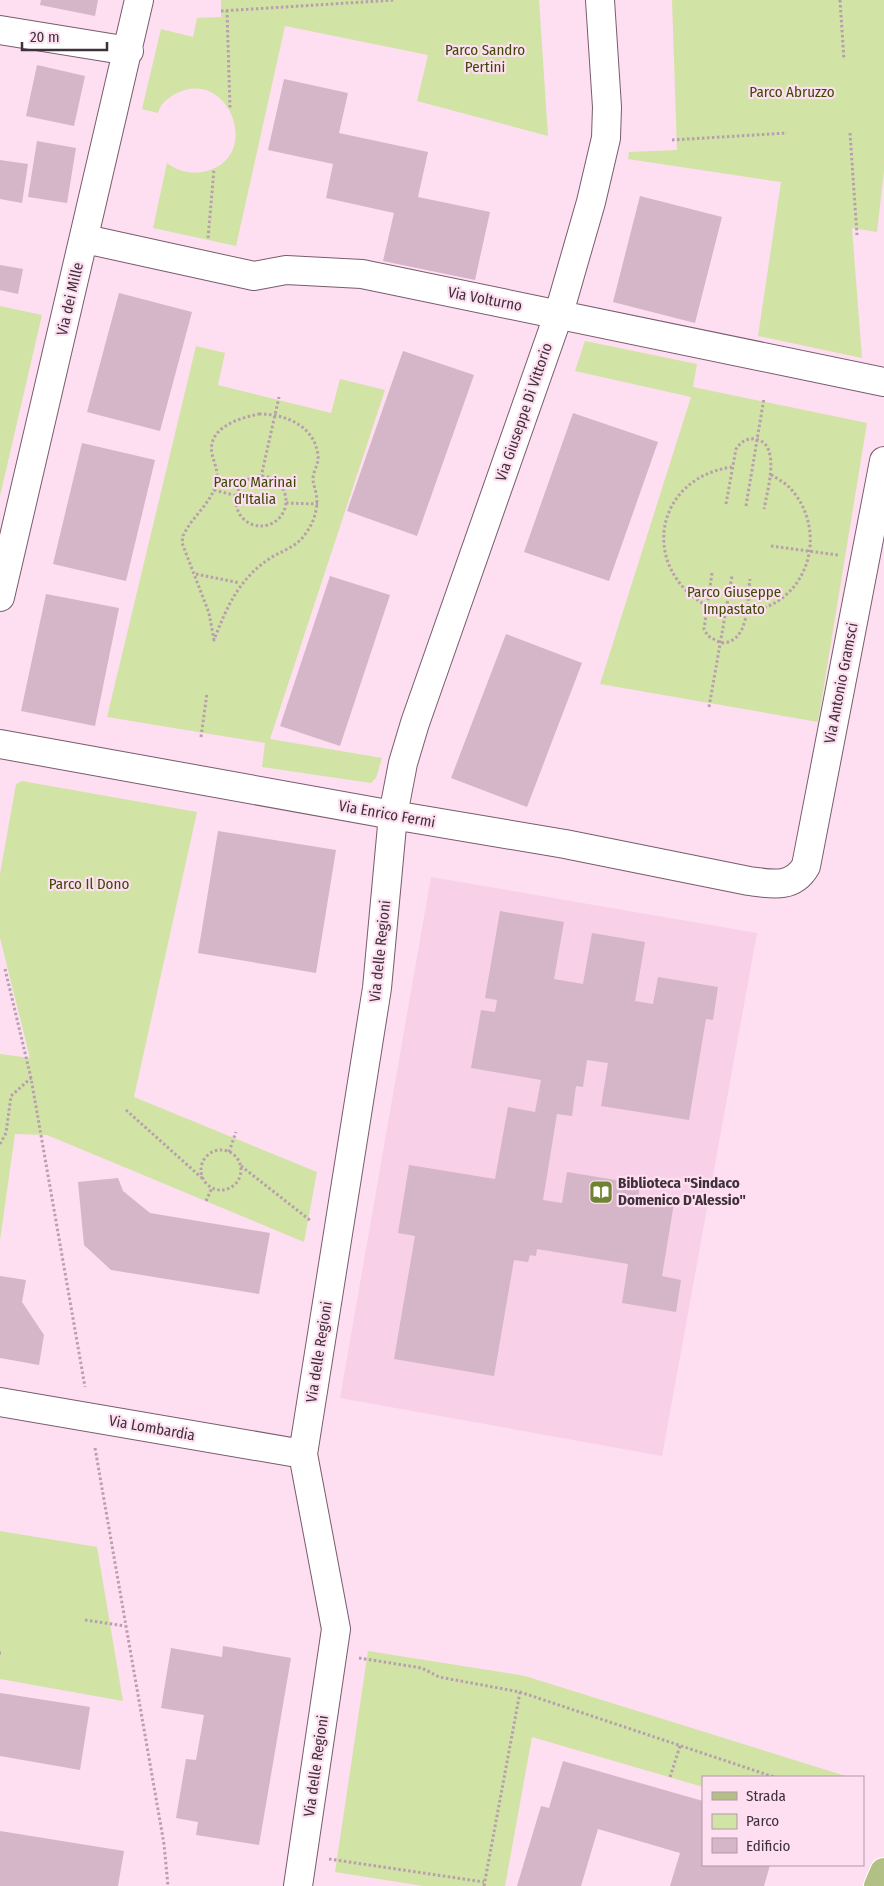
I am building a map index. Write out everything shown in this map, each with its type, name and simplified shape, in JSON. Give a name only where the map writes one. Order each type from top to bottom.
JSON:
[{"type":"main road","points":[[878,1886],[884,1872]]},
{"type":"street","name":"Via dei Mille","points":[[0,597],[129,51],[139,0]]},
{"type":"street","name":"Via Giuseppe Di Vittorio","points":[[393,815],[403,763],[415,723],[559,314],[591,202],[606,138],[607,107],[600,0]]},
{"type":"street","points":[[0,30],[129,51]]},
{"type":"street","name":"Via Volturno","points":[[85,239],[254,276],[286,270],[362,274],[884,382]]},
{"type":"street","name":"Via Antonio Gramsci","points":[[774,885],[790,882],[799,876],[806,866],[884,461]]},
{"type":"street","name":"Via Enrico Fermi","points":[[0,744],[393,815],[566,844],[774,885]]},
{"type":"street","name":"Via delle Regioni","points":[[298,1886],[336,1629],[303,1454],[377,988],[393,815]]},
{"type":"street","name":"Via Lombardia","points":[[0,1402],[303,1454]]},
{"type":"path","points":[[221,10],[395,0]]},
{"type":"path","points":[[840,0],[844,60]]},
{"type":"path","points":[[227,10],[230,108]]},
{"type":"path","points":[[850,133],[857,235]]},
{"type":"path","points":[[672,140],[787,134]]},
{"type":"path","points":[[208,245],[214,169]]},
{"type":"path","points":[[261,477],[279,397]]},
{"type":"path","points":[[746,506],[764,398]]},
{"type":"path","points":[[275,414],[292,420],[306,430],[316,444],[318,458],[313,481],[318,504],[315,516],[306,534],[296,544],[271,557],[240,584],[225,612],[214,640],[209,612],[196,574],[182,543],[183,536],[214,490],[218,474],[212,444],[215,434],[243,417],[275,414]]},
{"type":"path","points":[[726,504],[736,449],[741,442],[748,439],[756,439],[763,442],[771,453],[770,474],[764,509]]},
{"type":"path","points":[[707,606],[691,598],[678,584],[669,567],[664,549],[664,530],[669,512],[677,497],[689,484],[704,474],[732,467]]},
{"type":"path","points":[[745,613],[764,609],[781,600],[795,586],[805,570],[810,552],[811,534],[807,516],[800,500],[788,486],[770,474]]},
{"type":"path","points":[[261,477],[269,478],[282,488],[286,503],[284,511],[273,523],[258,526],[249,523],[238,512],[237,496],[246,482],[261,477]]},
{"type":"path","points":[[214,490],[237,496]]},
{"type":"path","points":[[286,503],[318,504]]},
{"type":"path","points":[[771,546],[839,556]]},
{"type":"path","points":[[712,573],[704,629],[708,636],[721,643],[732,641],[739,636],[742,630],[750,579]]},
{"type":"path","points":[[196,574],[240,584]]},
{"type":"path","points":[[709,707],[732,576]]},
{"type":"path","points":[[201,737],[207,693]]},
{"type":"path","points":[[5,969],[31,1078],[42,1138],[164,1844],[168,1886]]},
{"type":"path","points":[[0,1144],[6,1134],[11,1096],[31,1078]]},
{"type":"path","points":[[126,1110],[212,1188],[225,1191],[236,1184],[240,1179],[241,1166]]},
{"type":"path","points":[[229,1152],[236,1132]]},
{"type":"path","points":[[202,1179],[202,1165],[209,1154],[222,1150],[229,1152],[234,1155],[241,1166],[314,1224]]},
{"type":"path","points":[[206,1201],[212,1188]]},
{"type":"path","points":[[85,1620],[126,1626]]},
{"type":"path","points":[[359,1658],[422,1668],[439,1677],[520,1692],[771,1776]]},
{"type":"path","points":[[330,1860],[484,1884],[520,1692]]},
{"type":"path","points":[[670,1777],[680,1746]]},
{"type":"shaded area","points":[[431,877],[757,933],[662,1456],[340,1398]]},
{"type":"green space","name":"Parco Sandro Pertini","points":[[221,0],[539,0],[548,136],[417,101],[428,55],[285,26],[236,246],[153,228],[167,163],[182,171],[204,172],[226,160],[234,147],[235,131],[232,115],[223,101],[210,92],[194,88],[175,94],[162,104],[158,113],[142,109],[161,29],[193,37],[197,18],[221,17]]},
{"type":"green space","name":"Parco Abruzzo","points":[[672,0],[884,0],[884,171],[877,232],[852,228],[862,358],[758,336],[781,182],[628,159],[629,152],[677,150]]},
{"type":"green space","points":[[0,306],[42,315],[0,496]]},
{"type":"green space","name":"Parco Giuseppe Impastato","points":[[585,341],[697,364],[693,387],[867,423],[818,722],[600,684],[691,397],[575,371]]},
{"type":"green space","name":"Parco Marinai d'Italia","points":[[196,346],[225,353],[218,385],[331,413],[340,379],[385,390],[270,739],[382,758],[376,778],[371,783],[262,767],[265,743],[107,717]]},
{"type":"green space","name":"Parco Il Dono","points":[[22,781],[197,812],[134,1097],[317,1172],[304,1242],[47,1135],[15,1134],[0,1240],[0,1054],[30,1058],[0,938],[0,874],[16,784]]},
{"type":"green space","points":[[0,1531],[97,1547],[123,1701],[0,1679]]},
{"type":"green space","points":[[368,1651],[525,1676],[846,1776],[702,1776],[702,1787],[532,1737],[505,1886],[423,1886],[335,1872]]},
{"type":"building","points":[[41,0],[98,0],[95,16],[40,5]]},
{"type":"building","points":[[37,65],[85,76],[74,126],[26,116]]},
{"type":"building","points":[[284,79],[348,93],[339,133],[428,152],[418,197],[490,212],[475,280],[383,261],[394,213],[326,198],[333,164],[268,150]]},
{"type":"building","points":[[37,141],[76,148],[67,203],[28,197]]},
{"type":"building","points":[[0,160],[28,164],[22,203],[0,199]]},
{"type":"building","points":[[640,196],[722,217],[695,323],[613,302]]},
{"type":"building","points":[[0,265],[23,269],[18,294],[0,290]]},
{"type":"building","points":[[119,293],[192,312],[160,431],[87,412]]},
{"type":"building","points":[[403,351],[474,375],[417,536],[347,511]]},
{"type":"building","points":[[573,413],[658,442],[609,581],[524,552]]},
{"type":"building","points":[[82,443],[155,460],[126,581],[53,564]]},
{"type":"building","points":[[330,576],[390,595],[340,746],[280,726]]},
{"type":"building","points":[[46,594],[119,608],[95,726],[21,711]]},
{"type":"building","points":[[506,634],[582,663],[527,807],[451,778]]},
{"type":"building","points":[[218,831],[336,850],[316,973],[198,953]]},
{"type":"building","points":[[500,911],[564,922],[554,979],[583,984],[592,933],[645,942],[635,1001],[653,1004],[658,977],[718,987],[713,1020],[706,1019],[689,1120],[601,1106],[608,1063],[587,1060],[583,1087],[576,1086],[572,1116],[557,1114],[543,1200],[562,1203],[567,1172],[640,1184],[638,1198],[674,1203],[662,1276],[681,1280],[676,1312],[622,1303],[628,1264],[537,1249],[536,1256],[530,1255],[528,1262],[514,1260],[494,1376],[394,1359],[415,1236],[398,1233],[409,1165],[495,1179],[508,1107],[535,1112],[541,1080],[471,1068],[481,1010],[495,1012],[497,1000],[485,998]]},
{"type":"building","points":[[118,1178],[123,1191],[150,1213],[270,1233],[259,1294],[111,1270],[84,1245],[78,1182]]},
{"type":"building","points":[[0,1276],[26,1280],[22,1302],[44,1335],[39,1365],[0,1358]]},
{"type":"building","points":[[223,1646],[291,1658],[259,1845],[196,1835],[198,1822],[176,1818],[186,1759],[196,1760],[204,1715],[161,1708],[171,1648],[222,1657]]},
{"type":"building","points":[[0,1693],[90,1707],[80,1770],[0,1756]]},
{"type":"building","points":[[563,1761],[702,1801],[702,1866],[770,1866],[764,1886],[670,1886],[680,1853],[598,1829],[581,1886],[517,1886],[541,1806],[549,1808]]},
{"type":"building","points":[[0,1831],[124,1851],[118,1886],[0,1886]]},
{"type":"place","name":"Biblioteca \"Sindaco Domenico D'Alessio\"","points":[[601,1192]]}]
